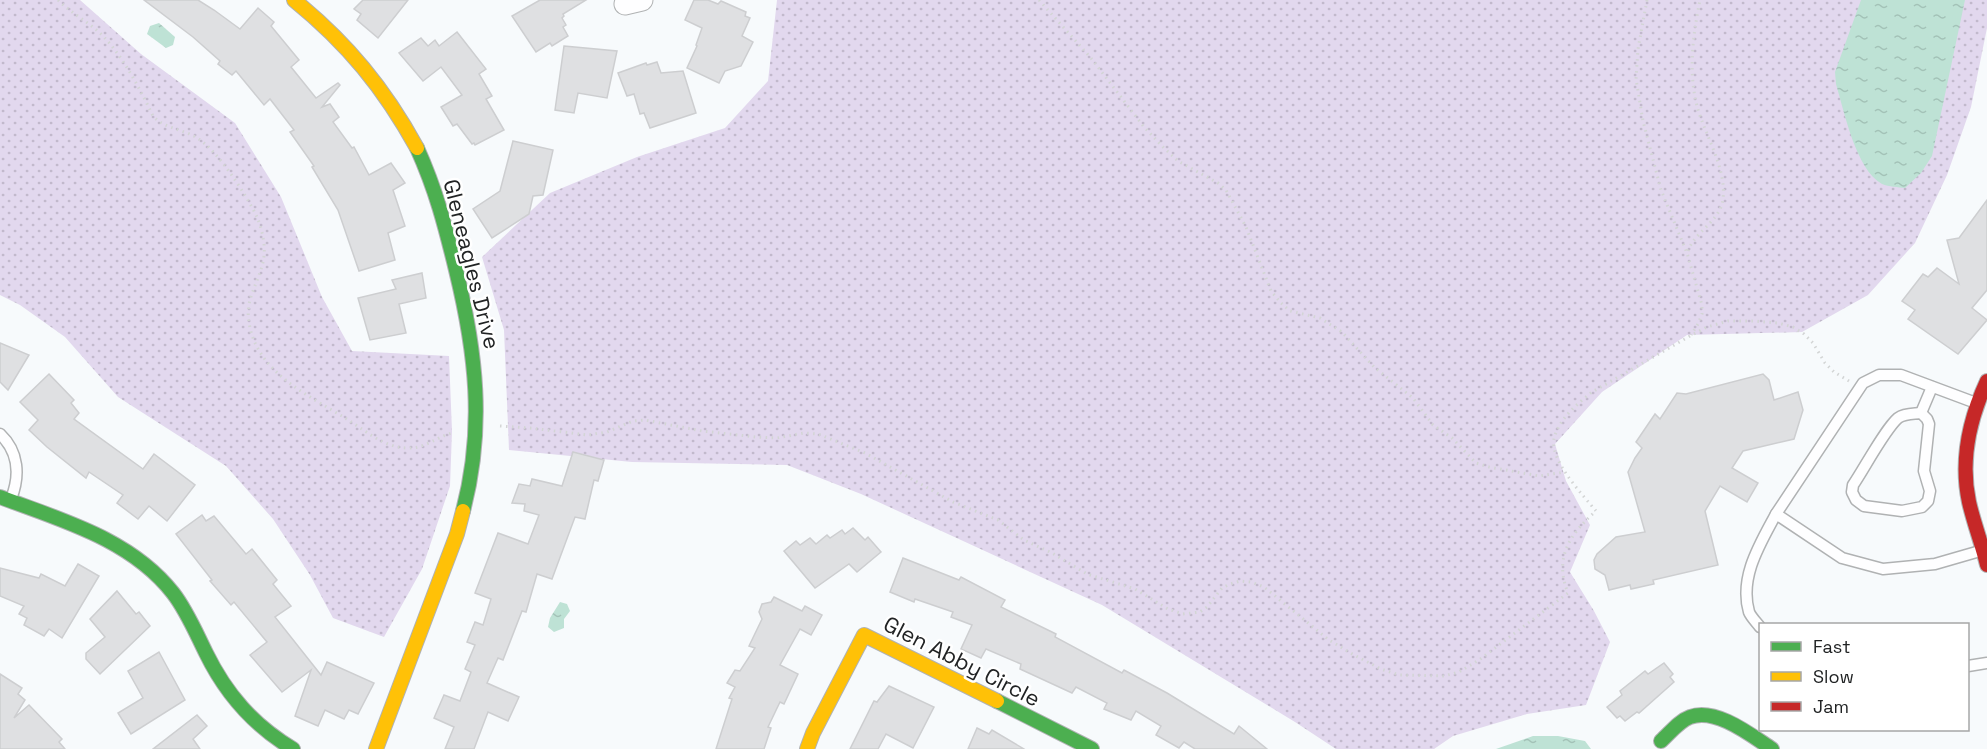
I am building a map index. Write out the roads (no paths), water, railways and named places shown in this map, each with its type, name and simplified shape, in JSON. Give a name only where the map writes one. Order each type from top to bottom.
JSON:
[{"type":"street","name":"Gleneagles Drive","points":[[294,0],[344,43],[369,72],[394,105],[426,166],[441,209],[466,311],[476,379],[477,429],[466,501],[457,534],[376,749]]},
{"type":"street","points":[[1987,381],[1976,404],[1968,433],[1965,456],[1965,482],[1985,549],[1987,565]]},
{"type":"street","points":[[5,499],[93,533],[114,544],[149,569],[172,592],[189,616],[213,668],[241,707],[264,729],[293,749]]},
{"type":"street","name":"Glen Abby Circle","points":[[807,749],[864,635],[1090,749]]},
{"type":"street","points":[[1660,741],[1691,717],[1706,713],[1746,732],[1772,749]]},
{"type":"lane","points":[[1759,625],[1750,614],[1746,586],[1753,559],[1776,514],[1863,383],[1879,375],[1901,375],[1976,404]]},
{"type":"lane","points":[[1921,413],[1932,387]]},
{"type":"lane","points":[[1921,413],[1929,424],[1924,471],[1930,492],[1928,501],[1922,507],[1902,511],[1863,506],[1852,492],[1853,485],[1899,418],[1907,414],[1921,413]]},
{"type":"lane","points":[[0,434],[16,458],[17,484],[5,499]]},
{"type":"lane","points":[[1776,514],[1842,558],[1883,569],[1935,564],[1985,549]]},
{"type":"lane","points":[[1969,666],[1987,663]]},
{"type":"water","points":[[1861,0],[1965,0],[1932,156],[1921,173],[1905,188],[1882,184],[1865,166],[1852,139],[1836,84],[1835,72]]},
{"type":"water","points":[[159,23],[175,37],[173,45],[166,48],[147,34],[150,26]]},
{"type":"water","points":[[560,602],[567,604],[570,611],[564,619],[564,628],[554,632],[548,627],[550,618]]},
{"type":"water","points":[[1533,736],[1558,736],[1585,741],[1591,749],[1496,749]]}]
